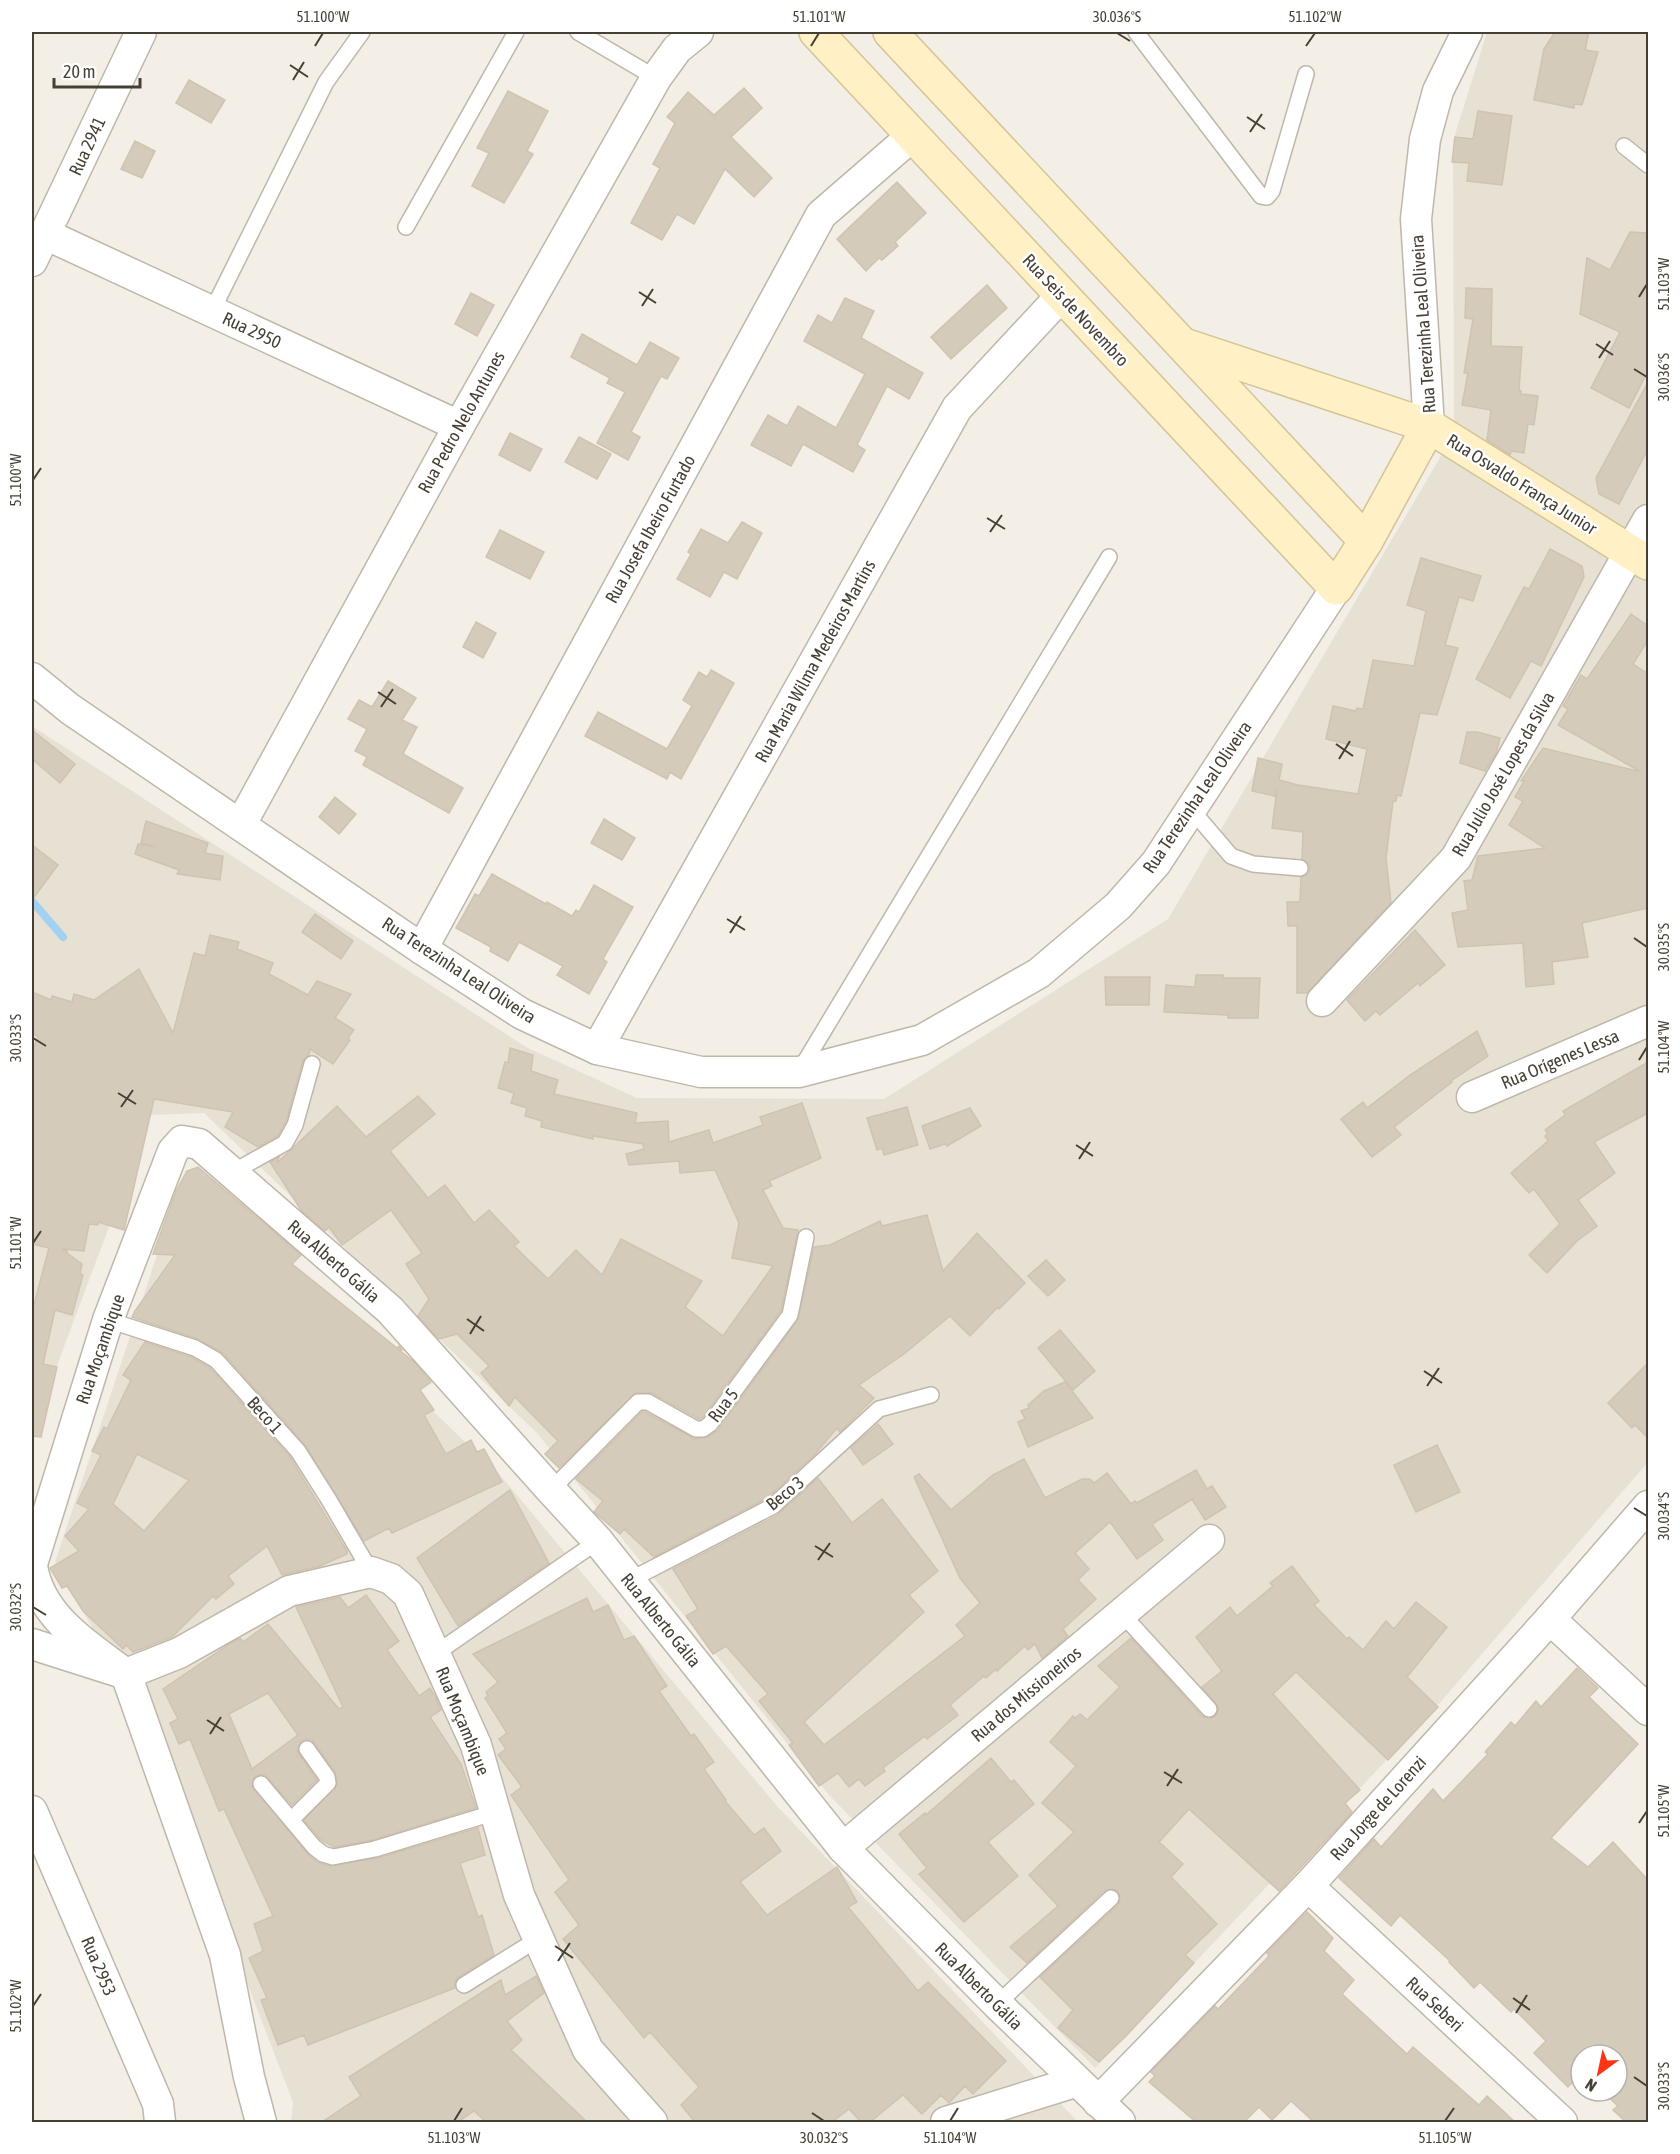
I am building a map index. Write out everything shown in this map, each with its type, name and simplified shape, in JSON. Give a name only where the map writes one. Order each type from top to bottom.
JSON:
[{"type":"street","name":"Rua 2941","points":[[32,261],[141,32]]},
{"type":"street","name":"Rua Pedro Nelo Antunes","points":[[241,824],[459,426],[656,78],[677,49],[698,32]]},
{"type":"street","name":"Rua Seis de Novembro","points":[[816,32],[1336,588]]},
{"type":"street","points":[[890,32],[1366,540]]},
{"type":"street","name":"Rua Terezinha Leal Oliveira","points":[[32,681],[422,949],[522,1014],[597,1049],[701,1072],[799,1072],[922,1040],[1039,973],[1118,906],[1156,863],[1366,540],[1429,426],[1416,219],[1425,138],[1438,91],[1467,32]]},
{"type":"street","name":"Rua Josefa Ibeiro Furtado","points":[[422,949],[821,215],[912,136]]},
{"type":"street","name":"Rua 2950","points":[[45,234],[459,426]]},
{"type":"street","name":"Rua Maria Wilma Medeiros Martins","points":[[597,1049],[957,408],[1062,295]]},
{"type":"street","name":"Rua Osvaldo França Junior","points":[[1185,346],[1429,426],[1640,558]]},
{"type":"street","name":"Rua Julio José Lopes da Silva","points":[[1322,1001],[1456,858],[1640,558],[1648,520]]},
{"type":"street","name":"Rua Orígenes Lessa","points":[[1472,1097],[1648,1021]]},
{"type":"street","name":"Rua Alberto Gália","points":[[182,1141],[199,1144],[390,1310],[598,1541],[843,1848],[1075,2082],[1120,2122]]},
{"type":"street","name":"Rua Moçambique","points":[[126,1674],[81,1641],[57,1619],[34,1580],[32,1565],[108,1320],[173,1151],[182,1141]]},
{"type":"street","name":"Rua Jorge de Lorenzi","points":[[1098,2102],[1308,1886],[1550,1619],[1648,1506]]},
{"type":"street","name":"Rua dos Missioneiros","points":[[843,1848],[1209,1540]]},
{"type":"street","points":[[32,1644],[126,1674],[179,1653],[289,1591],[371,1572]]},
{"type":"street","name":"Rua Moçambique","points":[[371,1572],[391,1579],[408,1594],[476,1744],[519,1895],[588,2050],[652,2122]]},
{"type":"street","points":[[1550,1619],[1648,1710]]},
{"type":"street","points":[[126,1674],[225,1955],[249,2078],[261,2122]]},
{"type":"street","name":"Rua 2953","points":[[32,1812],[158,2104],[160,2122]]},
{"type":"street","name":"Rua Seberi","points":[[1308,1886],[1562,2122]]},
{"type":"street","points":[[946,2122],[1075,2082]]},
{"type":"lane","points":[[212,311],[326,82],[362,32]]},
{"type":"lane","points":[[406,226],[516,32]]},
{"type":"lane","points":[[578,32],[656,78]]},
{"type":"lane","points":[[1136,32],[1261,196],[1267,197],[1272,191],[1306,74]]},
{"type":"lane","points":[[1624,146],[1648,165]]},
{"type":"lane","points":[[799,1072],[1109,557]]},
{"type":"lane","points":[[1191,809],[1231,856],[1253,864],[1300,868]]},
{"type":"lane","points":[[231,1173],[285,1143],[295,1125],[312,1064]]},
{"type":"lane","name":"Rua 5","points":[[550,1490],[639,1402],[648,1402],[696,1429],[703,1429],[710,1424],[790,1315],[806,1237]]},
{"type":"lane","name":"Beco 1","points":[[108,1320],[195,1348],[216,1360],[298,1451],[371,1572]]},
{"type":"lane","name":"Beco 3","points":[[630,1580],[773,1506],[879,1409],[931,1395]]},
{"type":"lane","points":[[435,1654],[598,1541]]},
{"type":"lane","points":[[1122,1614],[1209,1708]]},
{"type":"lane","points":[[292,1819],[328,1783],[327,1777],[307,1749]]},
{"type":"lane","points":[[261,1784],[314,1847],[323,1854],[333,1857],[375,1848],[496,1812]]},
{"type":"lane","points":[[997,2004],[1111,1898]]},
{"type":"lane","points":[[464,1985],[538,1939]]},
{"type":"shaded area","points":[[1487,32],[1648,32],[1648,1462],[1431,1713],[1095,2068],[829,1795],[537,1433],[204,1113],[151,1115],[32,1432],[32,726],[526,1047],[637,1098],[884,1099],[1168,919],[1454,434],[1453,141]]},
{"type":"shaded area","points":[[184,1174],[500,1475],[777,1806],[1078,2122],[291,2122],[293,2102],[147,1724],[55,1562]]},
{"type":"building","points":[[1555,32],[1589,32],[1585,50],[1598,52],[1582,105],[1574,104],[1574,108],[1534,100],[1544,49]]},
{"type":"building","points":[[189,80],[225,100],[211,123],[176,103]]},
{"type":"building","points":[[744,88],[762,108],[731,137],[772,178],[754,197],[725,169],[694,224],[677,214],[662,240],[631,223],[660,168],[653,164],[675,123],[667,117],[688,92],[714,115]]},
{"type":"building","points":[[508,91],[548,111],[527,151],[533,154],[504,203],[472,186],[489,153],[477,148]]},
{"type":"building","points":[[1478,111],[1512,116],[1502,185],[1467,181],[1469,163],[1452,162],[1455,137],[1473,139]]},
{"type":"building","points":[[135,141],[155,151],[142,178],[121,169]]},
{"type":"building","points":[[897,182],[926,213],[895,242],[898,246],[882,260],[879,258],[866,271],[837,239]]},
{"type":"building","points":[[1630,232],[1648,233],[1648,371],[1629,408],[1591,388],[1620,332],[1580,314],[1587,258],[1610,270]]},
{"type":"building","points":[[987,285],[1007,308],[951,359],[931,337]]},
{"type":"building","points":[[1466,288],[1492,289],[1491,346],[1522,347],[1519,390],[1521,394],[1538,396],[1534,425],[1528,424],[1524,453],[1511,451],[1510,455],[1487,440],[1491,410],[1462,405],[1468,373],[1464,373],[1473,319],[1465,318]]},
{"type":"building","points":[[471,293],[494,305],[477,336],[455,324]]},
{"type":"building","points":[[845,298],[874,311],[861,338],[923,373],[909,399],[887,386],[857,445],[865,450],[853,472],[803,444],[791,466],[751,445],[768,415],[787,426],[798,406],[836,428],[865,374],[804,341],[818,315],[832,323]]},
{"type":"building","points":[[582,334],[637,365],[650,342],[679,358],[667,379],[661,376],[631,432],[640,437],[628,460],[597,443],[625,392],[607,383],[610,378],[571,357]]},
{"type":"building","points":[[1648,382],[1648,449],[1619,504],[1599,494],[1596,478]]},
{"type":"building","points":[[510,433],[542,449],[530,471],[499,455]]},
{"type":"building","points":[[579,437],[611,454],[597,479],[565,462]]},
{"type":"building","points":[[742,522],[762,533],[737,579],[724,572],[710,597],[677,579],[691,554],[688,552],[701,529],[728,543]]},
{"type":"building","points":[[500,530],[544,552],[530,579],[486,557]]},
{"type":"building","points":[[1550,549],[1582,566],[1584,577],[1541,666],[1531,661],[1510,698],[1476,679],[1524,587],[1529,589]]},
{"type":"building","points":[[1421,558],[1481,576],[1473,601],[1459,597],[1445,645],[1458,648],[1437,715],[1420,713],[1401,796],[1397,795],[1396,801],[1393,801],[1386,858],[1391,903],[1307,993],[1297,993],[1297,926],[1288,926],[1287,902],[1300,902],[1301,877],[1308,874],[1310,868],[1309,863],[1302,859],[1303,832],[1272,828],[1277,789],[1275,796],[1252,791],[1258,758],[1282,764],[1279,780],[1358,794],[1367,749],[1326,739],[1333,706],[1356,711],[1357,708],[1363,709],[1373,660],[1414,666],[1426,611],[1407,605]]},
{"type":"building","points":[[1631,614],[1648,626],[1648,640],[1633,664],[1648,674],[1648,908],[1582,923],[1588,957],[1552,962],[1554,984],[1526,987],[1523,943],[1458,947],[1452,913],[1468,910],[1464,881],[1472,880],[1478,856],[1545,848],[1509,825],[1523,801],[1515,797],[1524,781],[1521,781],[1543,748],[1641,772],[1558,725],[1568,709],[1563,706],[1581,675],[1587,679]]},
{"type":"building","points":[[476,622],[496,633],[483,658],[463,647]]},
{"type":"building","points":[[711,670],[734,683],[681,779],[670,772],[667,779],[585,736],[598,712],[667,749],[692,706],[683,700],[699,672],[707,677]]},
{"type":"building","points":[[388,681],[416,698],[402,720],[417,727],[403,754],[463,788],[449,813],[363,765],[367,757],[355,751],[367,729],[348,719],[359,700],[372,707]]},
{"type":"building","points":[[32,730],[75,764],[60,783],[32,759]]},
{"type":"building","points":[[1467,732],[1500,738],[1496,753],[1485,771],[1460,763]]},
{"type":"building","points":[[335,797],[356,814],[339,834],[319,817]]},
{"type":"building","points":[[604,819],[635,838],[622,860],[591,843]]},
{"type":"building","points":[[146,821],[208,843],[205,853],[223,856],[220,880],[177,874],[179,870],[135,854],[138,844],[156,847],[141,843]]},
{"type":"building","points":[[32,845],[58,865],[32,900]]},
{"type":"building","points":[[492,874],[572,916],[576,910],[579,912],[594,885],[633,907],[603,959],[607,962],[589,994],[557,975],[563,966],[519,942],[508,961],[490,951],[491,947],[456,928],[475,894],[479,896]]},
{"type":"building","points":[[315,914],[353,941],[341,959],[302,932]]},
{"type":"building","points":[[1415,930],[1445,965],[1420,986],[1418,983],[1380,1015],[1376,1011],[1365,1021],[1347,1000]]},
{"type":"building","points":[[210,935],[239,942],[237,949],[273,963],[269,974],[308,995],[317,981],[351,994],[335,1018],[354,1030],[348,1038],[350,1040],[333,1064],[310,1049],[309,1055],[303,1061],[286,1121],[278,1136],[258,1147],[225,1127],[233,1112],[154,1099],[124,1230],[98,1222],[98,1225],[89,1224],[84,1251],[62,1249],[82,1264],[80,1274],[83,1275],[72,1315],[55,1310],[43,1364],[57,1367],[41,1437],[32,1436],[32,1312],[49,1248],[32,1244],[32,1053],[38,1036],[32,1034],[32,992],[51,1000],[52,996],[72,1002],[74,994],[94,1000],[139,969],[173,1033],[194,953],[205,956]]},
{"type":"building","points":[[1196,975],[1260,978],[1258,1018],[1228,1018],[1228,1015],[1164,1012],[1166,985],[1195,987]]},
{"type":"building","points":[[1105,977],[1150,977],[1149,1005],[1106,1005]]},
{"type":"building","points":[[1477,1031],[1488,1056],[1451,1081],[1394,1127],[1401,1135],[1372,1157],[1341,1119],[1363,1102],[1367,1108],[1410,1075]]},
{"type":"building","points":[[510,1048],[533,1055],[531,1071],[558,1080],[554,1094],[637,1113],[635,1123],[668,1121],[669,1142],[709,1130],[713,1143],[763,1125],[760,1117],[802,1103],[821,1158],[769,1181],[772,1186],[763,1190],[783,1228],[798,1230],[781,1311],[703,1417],[699,1419],[652,1393],[635,1393],[559,1468],[545,1454],[558,1441],[515,1397],[509,1406],[481,1373],[489,1366],[457,1334],[439,1339],[418,1316],[429,1299],[406,1264],[422,1253],[391,1210],[342,1245],[329,1227],[325,1231],[301,1210],[270,1162],[279,1157],[277,1163],[337,1106],[366,1137],[418,1096],[435,1114],[390,1151],[428,1198],[445,1185],[474,1223],[489,1210],[519,1242],[514,1246],[548,1279],[576,1250],[602,1275],[621,1239],[702,1281],[685,1307],[723,1336],[773,1266],[732,1258],[739,1223],[715,1170],[680,1173],[679,1161],[629,1165],[626,1154],[644,1149],[643,1144],[593,1136],[593,1139],[541,1127],[542,1121],[525,1116],[527,1108],[511,1103],[514,1093],[498,1088],[505,1062],[508,1063]]},
{"type":"building","points":[[1648,1062],[1648,1113],[1594,1142],[1615,1173],[1578,1200],[1597,1226],[1577,1241],[1547,1273],[1529,1255],[1560,1224],[1534,1189],[1529,1193],[1511,1173],[1548,1141],[1545,1136],[1548,1133],[1545,1130],[1565,1115],[1563,1111]]},
{"type":"building","points":[[907,1107],[918,1145],[884,1155],[882,1148],[877,1150],[867,1118]]},
{"type":"building","points":[[970,1108],[981,1126],[947,1146],[945,1144],[930,1149],[922,1126]]},
{"type":"building","points":[[198,1167],[301,1255],[292,1264],[397,1348],[399,1346],[402,1350],[399,1350],[413,1361],[431,1382],[420,1390],[434,1410],[424,1415],[446,1454],[471,1440],[477,1452],[484,1449],[502,1482],[392,1533],[389,1528],[364,1541],[306,1446],[223,1353],[198,1339],[132,1317],[175,1255],[153,1254],[176,1191],[187,1171]]},
{"type":"building","points":[[927,1215],[943,1271],[977,1233],[1025,1283],[970,1336],[950,1316],[904,1354],[859,1385],[874,1398],[840,1432],[837,1428],[815,1454],[767,1498],[654,1557],[624,1529],[620,1534],[594,1512],[603,1501],[576,1479],[642,1412],[695,1439],[708,1437],[718,1430],[798,1320],[814,1247],[830,1245],[880,1221],[882,1226]]},
{"type":"building","points":[[1046,1260],[1065,1280],[1048,1296],[1028,1276]]},
{"type":"building","points":[[1060,1330],[1095,1371],[1073,1390],[1038,1348]]},
{"type":"building","points":[[145,1342],[191,1357],[210,1368],[290,1457],[347,1554],[320,1566],[282,1575],[267,1546],[228,1576],[234,1584],[216,1599],[213,1596],[172,1637],[133,1652],[126,1645],[123,1649],[83,1611],[67,1586],[62,1588],[50,1568],[79,1551],[65,1536],[89,1509],[77,1503],[101,1455],[92,1451],[104,1427],[107,1429],[131,1380],[123,1375]],"holes":[[[137,1454],[189,1480],[144,1531],[113,1504]]]},
{"type":"building","points":[[1648,1363],[1648,1438],[1635,1425],[1632,1428],[1608,1403]]},
{"type":"building","points":[[1065,1382],[1093,1418],[1028,1447],[1018,1422],[1025,1419],[1021,1411],[1029,1408],[1028,1405],[1044,1391]]},
{"type":"building","points":[[878,1424],[893,1444],[863,1465],[851,1448]]},
{"type":"building","points":[[1437,1445],[1460,1492],[1416,1512],[1394,1465]]},
{"type":"building","points":[[1024,1459],[1045,1498],[1082,1479],[1090,1479],[1094,1483],[1107,1473],[1131,1504],[1135,1501],[1137,1503],[1196,1470],[1207,1489],[1212,1486],[1226,1507],[1205,1520],[1192,1499],[1152,1524],[1163,1540],[1137,1559],[1110,1522],[1075,1553],[1089,1569],[1078,1580],[1096,1599],[1063,1629],[1068,1636],[1042,1658],[1035,1644],[1028,1650],[1025,1646],[997,1671],[996,1669],[986,1678],[984,1676],[950,1705],[958,1715],[927,1739],[925,1736],[883,1768],[885,1771],[865,1786],[859,1779],[849,1787],[838,1773],[819,1786],[789,1745],[793,1743],[759,1701],[768,1694],[726,1646],[713,1654],[686,1616],[698,1609],[673,1569],[778,1515],[818,1478],[852,1523],[882,1499],[938,1571],[909,1595],[924,1612],[804,1722],[824,1745],[965,1636],[956,1625],[980,1603],[960,1578],[914,1477],[919,1474],[951,1510],[993,1475]]},
{"type":"building","points":[[510,1490],[549,1563],[458,1626],[417,1558]]},
{"type":"building","points":[[1292,1566],[1319,1601],[1314,1605],[1347,1639],[1349,1637],[1363,1650],[1386,1621],[1394,1629],[1416,1602],[1447,1627],[1407,1677],[1438,1707],[1388,1760],[1296,1672],[1273,1694],[1360,1790],[1345,1803],[1352,1812],[1279,1891],[1189,1809],[1159,1842],[1183,1864],[1171,1877],[1217,1924],[1185,1955],[1194,1963],[1099,2062],[1058,2028],[1073,2010],[1040,1977],[1118,1905],[1120,1900],[1118,1892],[1113,1889],[1104,1891],[1027,1963],[1010,1947],[1058,1906],[1029,1875],[1074,1832],[1042,1803],[1076,1766],[1050,1742],[1073,1716],[1075,1718],[1080,1714],[1087,1720],[1120,1687],[1098,1666],[1131,1638],[1202,1716],[1215,1717],[1218,1706],[1202,1687],[1222,1671],[1196,1637],[1230,1607],[1237,1616],[1273,1586],[1270,1583]]},
{"type":"building","points":[[366,1595],[399,1641],[387,1650],[419,1696],[430,1688],[441,1710],[430,1717],[461,1764],[476,1808],[373,1840],[334,1847],[321,1840],[304,1820],[337,1785],[335,1771],[312,1740],[301,1741],[297,1751],[317,1780],[292,1805],[265,1775],[254,1777],[252,1786],[307,1853],[317,1862],[330,1866],[378,1858],[478,1828],[485,1855],[460,1863],[478,1917],[482,1915],[494,1955],[458,1977],[455,1981],[455,1988],[308,2045],[304,2035],[278,2045],[261,2000],[267,1998],[249,1958],[263,1951],[254,1924],[273,1916],[224,1809],[219,1811],[190,1739],[179,1744],[170,1723],[178,1719],[163,1689],[231,1643],[240,1638],[243,1642],[268,1624],[339,1709],[343,1707],[296,1607],[340,1597],[348,1608]],"holes":[[[268,1693],[298,1735],[252,1769],[229,1714]]]},
{"type":"building","points":[[587,1598],[593,1612],[608,1605],[624,1640],[634,1636],[667,1686],[659,1691],[691,1736],[694,1734],[714,1762],[704,1769],[725,1801],[754,1835],[764,1828],[781,1851],[740,1882],[767,1915],[837,1867],[857,1902],[848,1907],[918,1991],[928,1982],[1006,2061],[973,2094],[965,2086],[949,2103],[941,2095],[922,2114],[903,2095],[870,2122],[861,2122],[849,2109],[832,2122],[695,2122],[681,2105],[699,2087],[650,2032],[644,2038],[563,1939],[579,1925],[555,1892],[569,1880],[511,1795],[522,1787],[498,1755],[506,1749],[499,1739],[507,1733],[485,1698],[488,1696],[486,1692],[498,1682],[473,1654]]},
{"type":"building","points":[[1577,1668],[1598,1688],[1589,1697],[1638,1744],[1551,1838],[1588,1867],[1613,1842],[1648,1880],[1648,2122],[1626,2122],[1613,2110],[1618,2106],[1615,2103],[1629,2103],[1629,2043],[1569,2043],[1568,2087],[1534,2053],[1546,2041],[1514,2009],[1511,2012],[1480,1982],[1474,1988],[1450,1961],[1400,1915],[1391,1926],[1339,1878],[1374,1839],[1381,1847],[1433,1789],[1443,1801],[1488,1754],[1485,1752],[1511,1722],[1515,1726],[1536,1701],[1541,1707]]},
{"type":"building","points":[[991,1758],[1034,1804],[988,1842],[1018,1876],[964,1922],[919,1874],[927,1868],[899,1834],[925,1813],[926,1815]]},
{"type":"building","points":[[1307,1912],[1333,1938],[1324,1951],[1354,1980],[1342,1994],[1407,2054],[1413,2047],[1479,2105],[1487,2096],[1515,2122],[1314,2122],[1291,2101],[1272,2120],[1259,2107],[1244,2122],[1196,2122],[1149,2082],[1155,2076],[1151,2072],[1215,2006],[1218,2009]]},
{"type":"building","points":[[536,1976],[544,1993],[507,2021],[522,2040],[511,2050],[587,2122],[486,2122],[474,2111],[458,2122],[322,2122],[361,2096],[349,2077],[501,1980],[505,1995]]},
{"type":"waterway","points":[[32,901],[63,937]]}]
